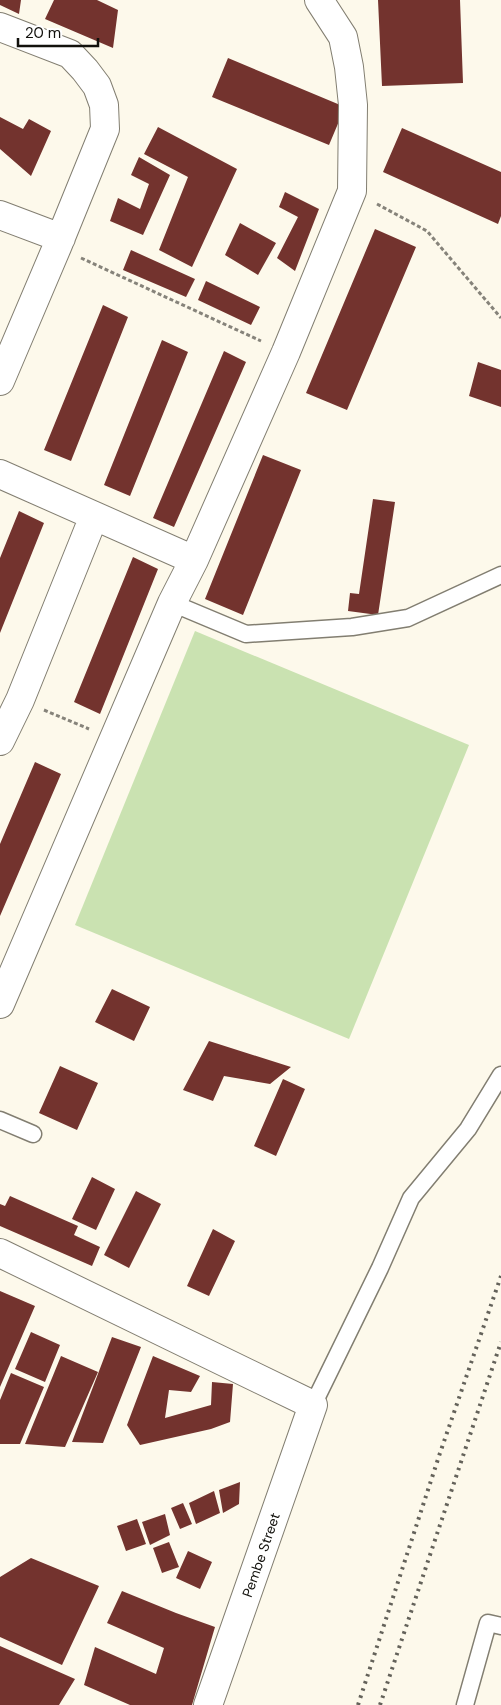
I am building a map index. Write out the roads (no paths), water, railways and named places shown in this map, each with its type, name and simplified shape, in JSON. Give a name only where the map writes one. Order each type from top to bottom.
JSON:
[{"type":"street","points":[[0,1004],[6,976],[114,739],[172,603],[194,560],[286,352],[352,191],[353,105],[349,67],[343,37],[319,0]]},
{"type":"street","points":[[0,27],[70,54],[97,86],[104,105],[105,129],[59,242],[3,365]]},
{"type":"street","points":[[0,215],[59,242]]},
{"type":"street","points":[[0,474],[194,560]]},
{"type":"street","points":[[0,742],[20,700],[94,516]]},
{"type":"street","points":[[0,1253],[313,1405]]},
{"type":"street","name":"Pembe Street","points":[[208,1705],[313,1405]]},
{"type":"lane","points":[[172,603],[246,634],[352,628],[408,618],[501,575]]},
{"type":"lane","points":[[313,1405],[380,1268],[411,1198],[468,1129],[501,1075]]},
{"type":"lane","points":[[0,1120],[33,1134]]},
{"type":"lane","points":[[465,1705],[488,1623],[501,1626]]},
{"type":"railway","points":[[358,1705],[439,1456],[501,1276]]},
{"type":"railway","points":[[380,1705],[501,1342]]}]
